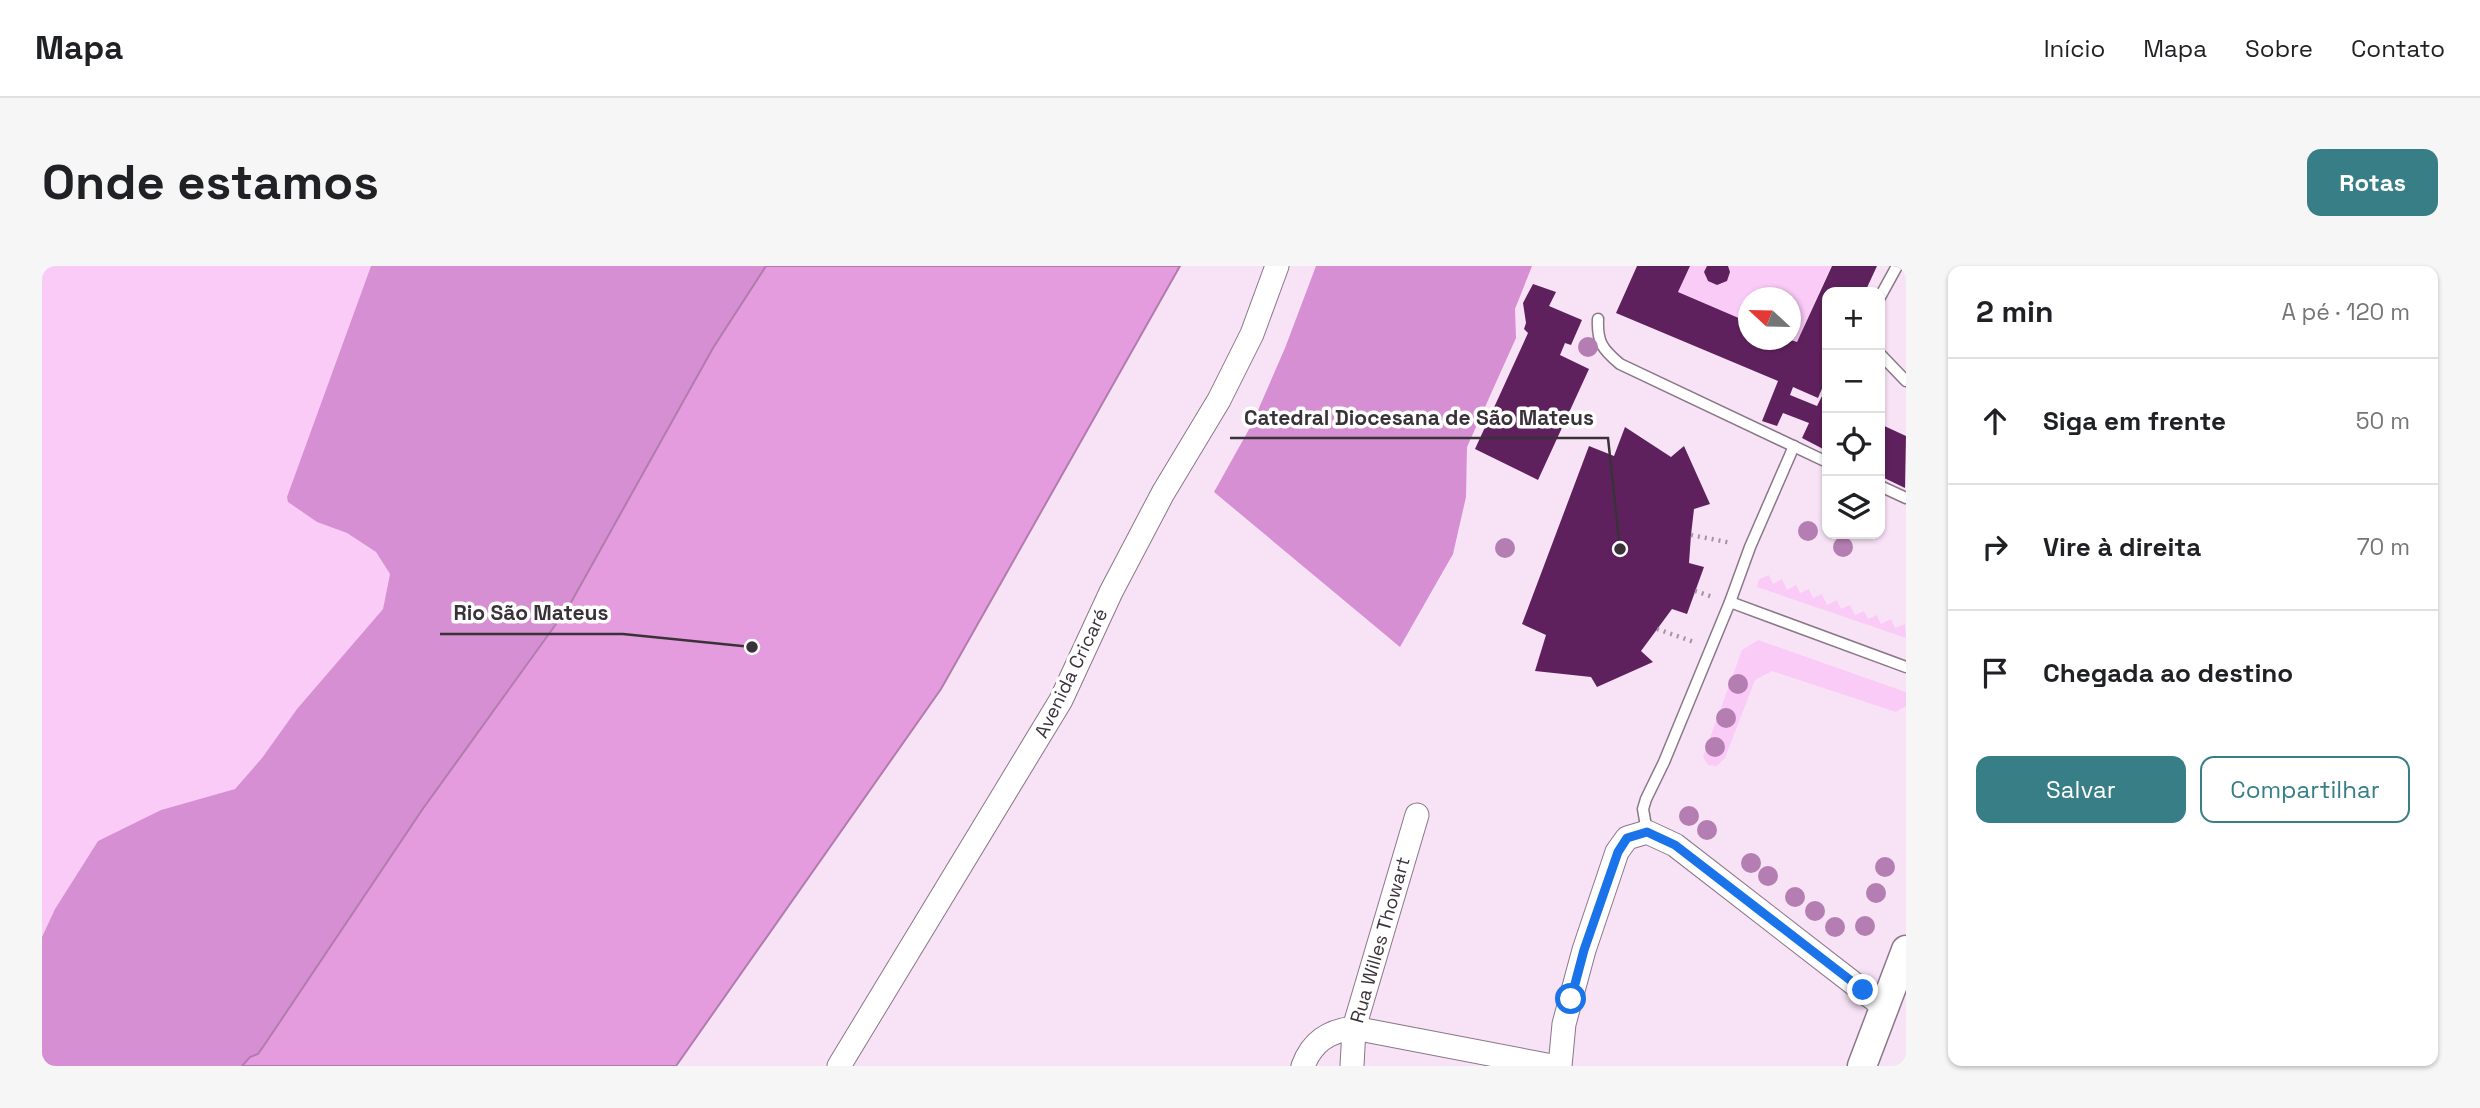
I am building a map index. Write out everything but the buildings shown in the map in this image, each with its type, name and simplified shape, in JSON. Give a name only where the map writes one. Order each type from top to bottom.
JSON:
[{"type":"street","name":"Avenida Cricaré","points":[[839,1066],[1061,700],[1111,592],[1163,493],[1219,400],[1246,345],[1277,266]]},
{"type":"street","name":"Rua Willes Thowart","points":[[1352,1066],[1354,1028],[1417,815]]},
{"type":"street","points":[[1560,1066],[1564,1024],[1584,950],[1618,852],[1627,838],[1647,832],[1675,845],[1884,1007]]},
{"type":"street","points":[[1862,1066],[1906,951]]},
{"type":"street","points":[[1306,1059],[1321,1039],[1337,1030],[1354,1028],[1552,1066]]},
{"type":"lane","points":[[1885,288],[1897,266]]},
{"type":"lane","points":[[1598,319],[1597,336],[1606,353],[1620,364],[1822,460]]},
{"type":"lane","points":[[1885,359],[1906,381]]},
{"type":"lane","points":[[1647,832],[1643,809],[1646,799],[1712,648],[1750,547],[1794,446]]},
{"type":"lane","points":[[1885,488],[1906,498]]},
{"type":"lane","points":[[1730,602],[1906,667]]},
{"type":"path","points":[[1691,535],[1750,547]]},
{"type":"path","points":[[1657,629],[1712,648]]},
{"type":"shaded area","points":[[42,266],[371,266],[287,498],[317,522],[347,533],[376,552],[390,574],[383,609],[297,709],[262,758],[235,789],[161,810],[98,841],[55,909],[42,937]]},
{"type":"shaded area","points":[[371,266],[766,266],[713,348],[569,605],[422,810],[258,1054],[250,1057],[242,1066],[42,1066],[42,937],[55,909],[98,841],[161,810],[235,789],[262,758],[297,709],[383,609],[390,574],[376,552],[347,533],[317,522],[288,502],[287,497]]},
{"type":"shaded area","points":[[766,266],[1180,266],[941,689],[676,1066],[242,1066],[250,1057],[258,1054],[422,810],[569,606],[713,348]]},
{"type":"shaded area","points":[[1316,266],[1532,266],[1515,309],[1516,338],[1467,447],[1466,497],[1453,554],[1400,647],[1214,492],[1252,424]]},
{"type":"shaded area","points":[[1690,266],[1707,266],[1704,272],[1708,281],[1717,285],[1727,281],[1730,272],[1728,266],[1831,266],[1801,333],[1801,287],[1738,287],[1738,318],[1678,292]]},
{"type":"shaded area","points":[[1769,575],[1773,584],[1782,579],[1787,590],[1796,585],[1800,593],[1809,589],[1813,598],[1822,594],[1827,605],[1837,600],[1841,609],[1850,605],[1855,615],[1864,611],[1868,619],[1877,615],[1881,624],[1891,619],[1895,628],[1905,624],[1906,638],[1757,587],[1759,579]]},
{"type":"shaded area","points":[[1758,640],[1906,692],[1906,706],[1896,712],[1772,671],[1755,680],[1725,758],[1717,766],[1708,765],[1703,757],[1742,650]]},
{"type":"place","name":"Catedral Diocesana de São Mateus","points":[[1620,549]]},
{"type":"place","name":"Rio São Mateus","points":[[752,647]]},
{"type":"route","points":[[1571,999],[1584,950],[1618,852],[1627,838],[1647,832],[1675,845],[1863,990]]}]
